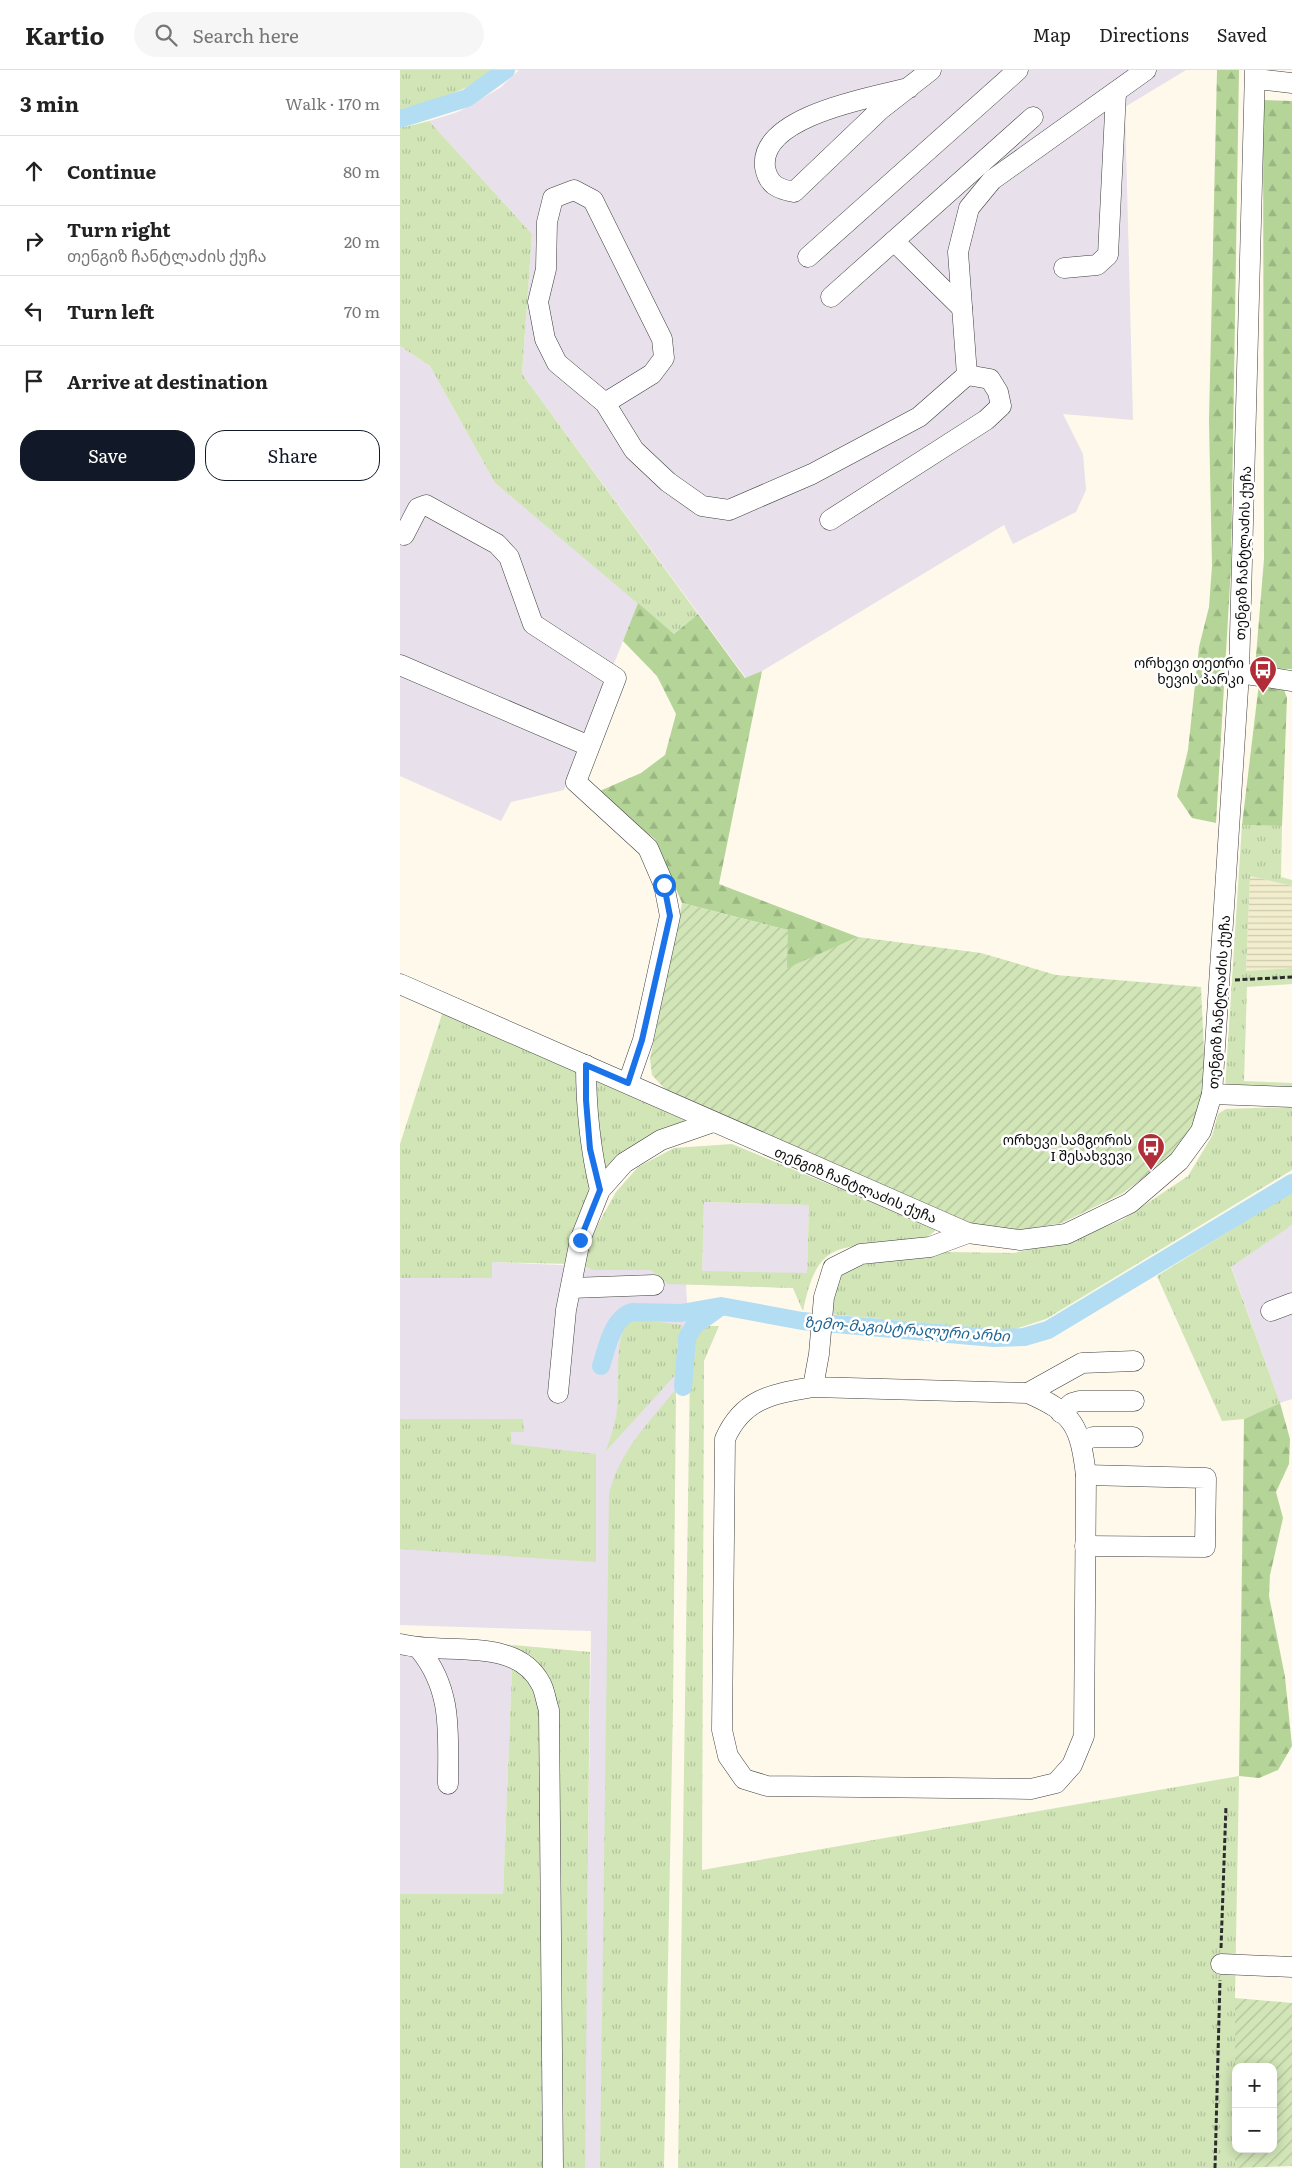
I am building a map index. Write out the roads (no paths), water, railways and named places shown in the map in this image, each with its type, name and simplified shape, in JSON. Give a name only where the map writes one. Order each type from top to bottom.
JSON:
[{"type":"street","points":[[909,88],[807,116],[772,142],[764,158],[767,176],[776,188],[794,192],[881,109],[909,88],[931,70]]},
{"type":"street","points":[[808,257],[1018,70]]},
{"type":"street","points":[[967,375],[958,252],[969,208],[992,180],[1146,70]]},
{"type":"street","points":[[1256,75],[1292,83]]},
{"type":"street","name":"თენგიზ ჩანტლაძის ქუჩა","points":[[400,984],[968,1232],[1020,1240],[1066,1234],[1130,1203],[1179,1161],[1201,1131],[1212,1094],[1239,673],[1256,75]]},
{"type":"street","points":[[1064,268],[1097,265],[1108,255],[1116,92]]},
{"type":"street","points":[[832,297],[1033,117]]},
{"type":"street","points":[[605,403],[652,374],[664,358],[662,339],[592,200],[574,190],[553,198],[547,222],[546,269],[538,302],[545,339],[557,362],[605,403],[634,450],[668,482],[702,506],[729,510],[812,474],[919,417],[967,375]]},
{"type":"street","points":[[894,241],[962,308]]},
{"type":"street","points":[[830,520],[986,420],[1001,406],[998,392],[990,379],[967,375]]},
{"type":"street","points":[[401,537],[418,508],[426,505],[497,544],[509,557],[532,624],[616,678],[576,782],[648,848],[664,885],[670,916],[642,1040],[628,1083]]},
{"type":"street","points":[[400,665],[589,746]]},
{"type":"street","points":[[1239,673],[1292,681]]},
{"type":"street","points":[[586,1065],[586,1100],[590,1149],[600,1190]]},
{"type":"street","points":[[1212,1094],[1292,1097]]},
{"type":"street","points":[[558,1393],[566,1310],[580,1240],[600,1190],[624,1163],[661,1140],[713,1122]]},
{"type":"street","points":[[813,1387],[819,1351],[824,1297],[833,1268],[861,1254],[930,1246],[968,1232]]},
{"type":"street","points":[[571,1288],[654,1285]]},
{"type":"street","points":[[1270,1312],[1292,1303]]},
{"type":"street","points":[[1028,1393],[1082,1363],[1134,1361]]},
{"type":"street","points":[[813,1387],[1028,1393],[1051,1403],[1072,1422],[1082,1441],[1086,1475],[1084,1736],[1072,1765],[1056,1783],[1031,1789],[768,1786],[744,1779],[728,1756],[722,1730],[725,1439],[732,1423],[752,1404],[769,1395],[813,1387]]},
{"type":"street","points":[[1061,1412],[1072,1403],[1080,1401],[1134,1401]]},
{"type":"street","points":[[1082,1441],[1093,1438],[1133,1437]]},
{"type":"street","points":[[1085,1546],[1205,1547],[1206,1478],[1086,1475]]},
{"type":"street","points":[[400,1644],[420,1650],[501,1652],[521,1660],[541,1683],[549,1710],[553,2168]]},
{"type":"street","points":[[420,1650],[434,1667],[446,1705],[448,1784]]},
{"type":"street","points":[[1221,1964],[1292,1967]]},
{"type":"waterway","points":[[400,119],[467,98],[506,70]]},
{"type":"waterway","name":"ზემო-მაგისტრალური არხი","points":[[601,1366],[615,1327],[625,1315],[632,1312],[681,1313],[721,1306],[802,1321],[994,1338],[1024,1337],[1048,1330],[1292,1183]]},
{"type":"waterway","name":"ზემო-მაგისტრალური არხი","points":[[683,1387],[687,1338],[694,1326],[719,1308]]},
{"type":"place","name":"ორხევი თეთრი ხევის პარკი","points":[[1263,694]]},
{"type":"place","name":"ორხევი სამგორის I შესახვევი","points":[[1151,1171]]}]
